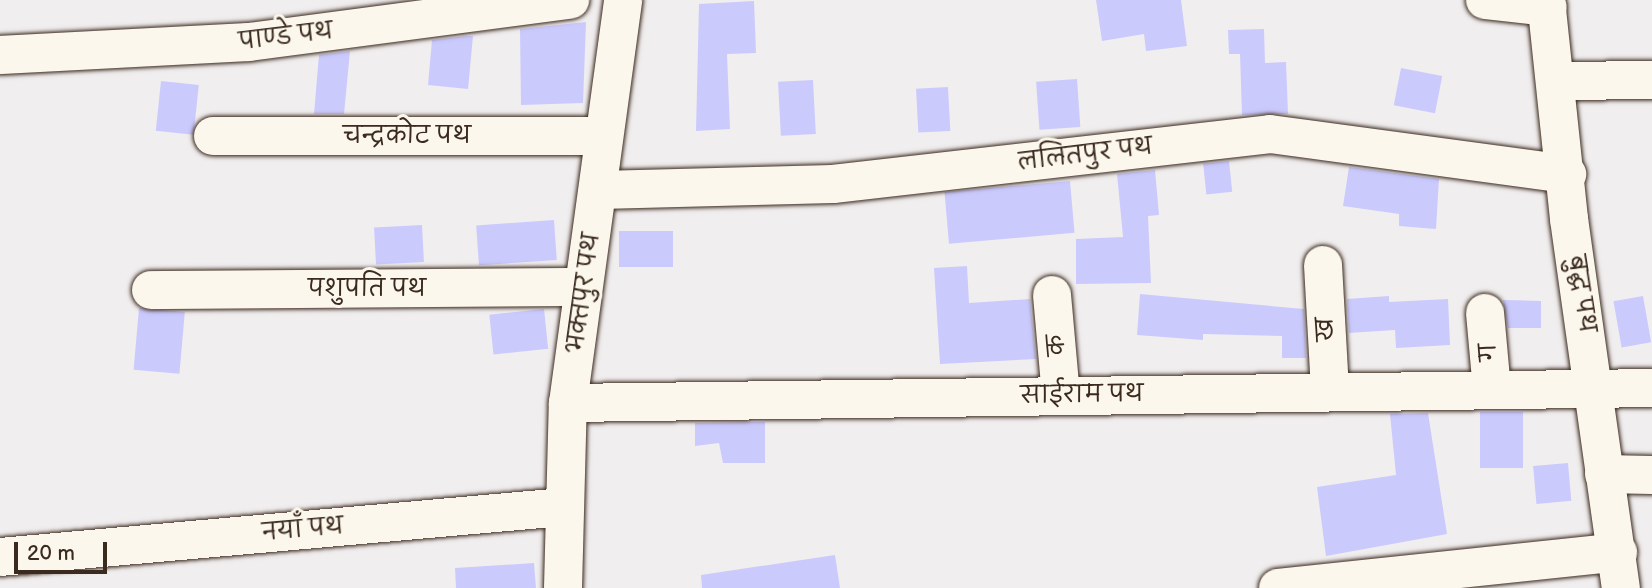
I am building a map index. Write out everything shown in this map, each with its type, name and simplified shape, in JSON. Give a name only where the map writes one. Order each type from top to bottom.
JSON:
[{"type":"street","name":"पाण्डे पथ","points":[[0,55],[249,42],[570,0]]},
{"type":"street","name":"भक्तपुर पथ","points":[[563,588],[568,403],[582,288],[600,190],[602,136],[623,0]]},
{"type":"street","points":[[1485,0],[1547,3]]},
{"type":"street","name":"बुद्ध पथ","points":[[1547,3],[1559,81],[1567,174],[1596,388],[1604,474],[1619,570]]},
{"type":"street","points":[[1559,81],[1652,80]]},
{"type":"street","name":"ललितपुर पथ","points":[[600,190],[833,184],[1269,134],[1567,174]]},
{"type":"street","name":"चन्द्रकोट पथ","points":[[213,136],[602,136]]},
{"type":"street","name":"ख","points":[[1323,265],[1330,392]]},
{"type":"street","name":"पशुपति पथ","points":[[151,290],[582,288]]},
{"type":"street","name":"क","points":[[1052,295],[1061,395]]},
{"type":"street","name":"ग","points":[[1486,313],[1492,390]]},
{"type":"street","name":"साईराम पथ","points":[[568,403],[1652,387]]},
{"type":"street","points":[[1604,474],[1652,475]]},
{"type":"street","name":"नयाँ पथ","points":[[0,557],[564,507]]},
{"type":"street","points":[[1278,588],[1619,570]]},
{"type":"building","points":[[1096,0],[1181,0],[1187,46],[1146,51],[1144,34],[1102,41]]},
{"type":"building","points":[[754,1],[756,53],[727,54],[730,129],[696,131],[699,4]]},
{"type":"building","points":[[586,22],[583,103],[521,105],[520,29]]},
{"type":"building","points":[[1264,29],[1265,63],[1286,62],[1288,114],[1242,115],[1240,54],[1229,54],[1228,30]]},
{"type":"building","points":[[473,36],[468,89],[428,85],[432,40]]},
{"type":"building","points":[[350,51],[344,114],[314,114],[319,55]]},
{"type":"building","points":[[1401,68],[1442,76],[1435,113],[1394,105]]},
{"type":"building","points":[[1077,79],[1080,127],[1039,130],[1036,82]]},
{"type":"building","points":[[813,80],[816,134],[781,136],[778,82]]},
{"type":"building","points":[[161,81],[199,85],[194,135],[156,131]]},
{"type":"building","points":[[948,87],[950,131],[918,133],[916,89]]},
{"type":"building","points":[[1229,161],[1232,192],[1206,195],[1203,164]]},
{"type":"building","points":[[1349,167],[1439,179],[1436,229],[1399,226],[1399,214],[1343,206]]},
{"type":"building","points":[[1155,170],[1159,215],[1148,216],[1151,283],[1076,284],[1076,239],[1123,237],[1117,174]]},
{"type":"building","points":[[1070,181],[1075,233],[949,244],[944,192]]},
{"type":"building","points":[[554,220],[557,260],[479,265],[476,225]]},
{"type":"building","points":[[422,225],[424,262],[376,264],[374,228]]},
{"type":"building","points":[[619,231],[673,231],[673,267],[619,267]]},
{"type":"building","points":[[967,266],[969,303],[1030,299],[1036,359],[940,364],[934,268]]},
{"type":"building","points":[[1140,294],[1304,309],[1306,358],[1282,358],[1282,336],[1203,334],[1203,340],[1137,335]]},
{"type":"building","points":[[1389,296],[1389,302],[1448,299],[1450,345],[1396,348],[1395,330],[1349,333],[1347,299]]},
{"type":"building","points":[[1643,296],[1651,342],[1622,347],[1613,301]]},
{"type":"building","points":[[1503,300],[1541,301],[1541,328],[1508,328]]},
{"type":"building","points":[[139,308],[185,312],[179,374],[134,370]]},
{"type":"building","points":[[544,309],[548,349],[493,355],[489,315]]},
{"type":"building","points":[[1480,412],[1523,412],[1523,468],[1480,468]]},
{"type":"building","points":[[1428,413],[1447,534],[1326,556],[1317,487],[1396,475],[1390,414]]},
{"type":"building","points":[[765,422],[765,463],[723,463],[719,443],[695,446],[695,423]]},
{"type":"building","points":[[1568,463],[1571,501],[1536,504],[1533,466]]},
{"type":"building","points":[[835,555],[840,588],[702,588],[701,575]]},
{"type":"building","points":[[534,563],[536,588],[456,588],[455,568]]}]
